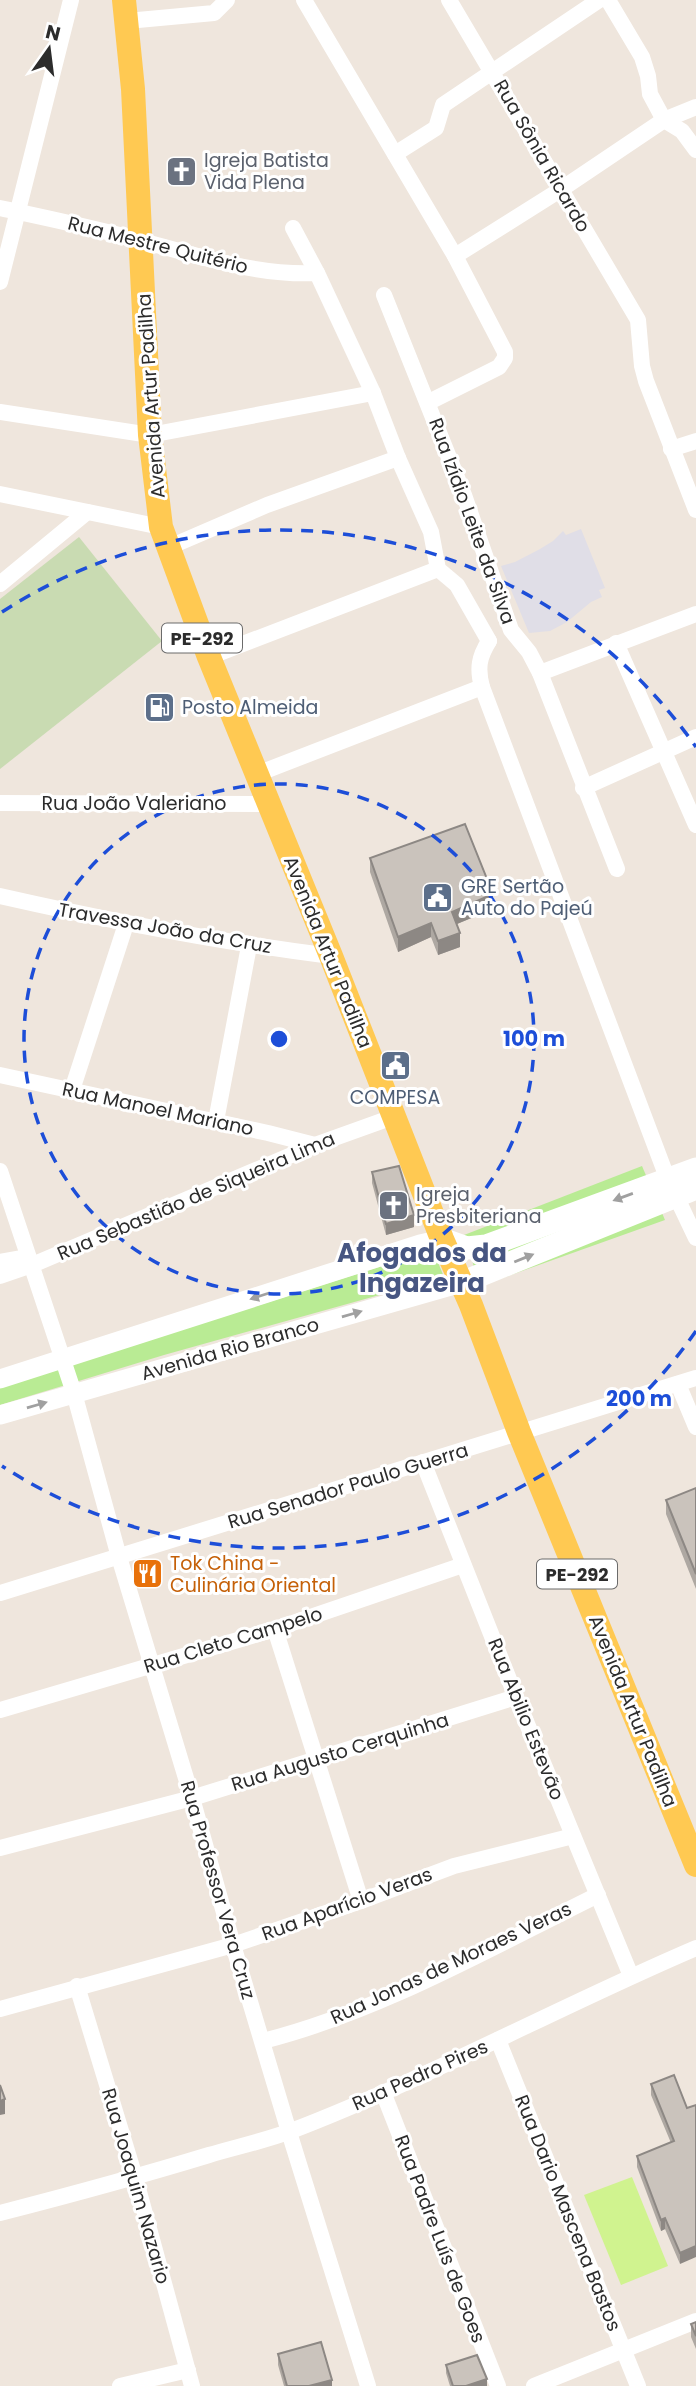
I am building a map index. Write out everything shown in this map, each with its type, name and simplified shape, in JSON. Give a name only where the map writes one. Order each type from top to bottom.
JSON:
[{"type":"main road","name":"Avenida Artur Padilha","points":[[125,11],[133,89],[150,435],[164,538],[393,1117],[471,1305],[519,1432],[696,1865]]},
{"type":"main road","points":[[442,1239],[467,1248],[486,1246],[686,1183]]},
{"type":"main road","points":[[461,1283],[686,1183]]},
{"type":"street","points":[[0,282],[71,0]]},
{"type":"street","points":[[125,11],[210,7],[227,0]]},
{"type":"street","name":"Rua Izídio Leite da Silva","points":[[304,0],[455,256],[505,352],[505,358],[499,367],[429,402]]},
{"type":"street","name":"Rua Sônia Ricardo","points":[[449,0],[634,312],[640,328],[642,366],[646,381],[696,510]]},
{"type":"street","points":[[395,154],[436,128],[443,105],[599,0]]},
{"type":"street","points":[[608,0],[642,57],[650,94],[664,120],[682,131],[696,150]]},
{"type":"street","points":[[455,256],[664,120],[696,107]]},
{"type":"street","name":"Rua Mestre Quitério","points":[[0,208],[141,240],[215,261],[272,272],[317,273]]},
{"type":"street","points":[[293,228],[373,394],[431,532],[438,569],[457,585],[489,641]]},
{"type":"street","name":"Rua Izídio Leite da Silva","points":[[384,295],[429,402],[511,630],[540,673],[617,869]]},
{"type":"street","points":[[0,412],[150,435],[373,394]]},
{"type":"street","points":[[671,449],[696,441]]},
{"type":"street","points":[[0,494],[87,512],[164,538],[268,505],[398,458]]},
{"type":"street","points":[[0,584],[87,512]]},
{"type":"street","points":[[209,657],[438,569]]},
{"type":"street","points":[[540,673],[696,614]]},
{"type":"street","points":[[511,630],[489,641],[481,654],[479,664],[482,687],[686,1183],[696,1238]]},
{"type":"street","points":[[616,643],[696,825]]},
{"type":"street","points":[[257,774],[482,687]]},
{"type":"street","points":[[583,788],[696,737]]},
{"type":"street","name":"Rua João Valeriano","points":[[0,803],[268,804]]},
{"type":"street","name":"Travessa João da Cruz","points":[[0,896],[126,924],[249,946],[331,956]]},
{"type":"street","points":[[72,1090],[126,924]]},
{"type":"street","points":[[216,1121],[249,946]]},
{"type":"street","name":"Rua Manoel Mariano","points":[[0,1075],[315,1145]]},
{"type":"street","name":"Rua Sebastião de Siqueira Lima","points":[[0,1276],[30,1261],[315,1145],[393,1117]]},
{"type":"street","name":"Rua Professor Vera Cruz","points":[[0,1171],[2,1188],[64,1359],[119,1558],[192,1798],[233,1945],[368,2386]]},
{"type":"street","name":"Avenida Rio Branco","points":[[0,1378],[442,1239]]},
{"type":"street","points":[[0,1262],[30,1261]]},
{"type":"street","name":"Avenida Rio Branco","points":[[0,1415],[461,1283]]},
{"type":"street","name":"Rua Senador Paulo Guerra","points":[[0,1594],[696,1378]]},
{"type":"street","points":[[678,1384],[696,1427]]},
{"type":"street","name":"Rua Abilio Estevão","points":[[423,1462],[631,1976]]},
{"type":"street","name":"Rua Cleto Campelo","points":[[0,1710],[275,1629],[463,1565]]},
{"type":"street","points":[[275,1629],[361,1901]]},
{"type":"street","name":"Rua Augusto Cerquinha","points":[[0,1848],[192,1798],[516,1697]]},
{"type":"street","name":"Rua Aparício Veras","points":[[0,2009],[233,1945],[454,1866],[573,1836]]},
{"type":"street","name":"Rua Jonas de Moraes Veras","points":[[263,2041],[303,2031],[406,1988],[598,1895]]},
{"type":"street","name":"Rua Pedro Pires","points":[[0,2213],[135,2178],[289,2132],[383,2092],[696,1948]]},
{"type":"street","name":"Rua Joaquim Nazario","points":[[77,1986],[135,2178],[190,2378]]},
{"type":"street","name":"Rua Dario Mascena Bastos","points":[[498,2040],[638,2386]]},
{"type":"street","name":"Rua Padre Luís de Goes","points":[[383,2092],[498,2386]]},
{"type":"street","points":[[534,2386],[696,2321]]},
{"type":"street","points":[[120,2386],[190,2378]]},
{"type":"shaded area","points":[[581,529],[605,588],[599,590],[602,597],[550,631],[529,633],[501,566],[540,549],[563,531],[566,535]]},
{"type":"green space","points":[[79,537],[162,641],[0,769],[0,599]]},
{"type":"green space","points":[[642,1166],[665,1220],[480,1286],[464,1235]]},
{"type":"green space","points":[[433,1250],[444,1277],[164,1355],[0,1405],[0,1387]]},
{"type":"green space","points":[[632,2177],[668,2266],[621,2285],[584,2195]]},
{"type":"building","name":"GRE Sertão Auto do Pajeú","points":[[465,824],[493,894],[452,912],[460,933],[438,941],[431,923],[398,937],[370,858]]},
{"type":"building","name":"Igreja Presbiteriana","points":[[399,1166],[414,1215],[386,1224],[372,1172]]},
{"type":"building","points":[[696,1488],[696,1574],[666,1500]]},
{"type":"building","points":[[674,2075],[687,2108],[696,2105],[696,2246],[680,2253],[665,2218],[661,2220],[637,2156],[674,2141],[651,2084]]},
{"type":"building","points":[[0,2085],[5,2099],[0,2101]]},
{"type":"building","points":[[696,2322],[696,2336],[691,2324]]},
{"type":"building","points":[[321,2342],[332,2380],[309,2386],[287,2386],[278,2354]]},
{"type":"building","points":[[477,2355],[487,2379],[466,2386],[453,2386],[446,2365]]},
{"type":"place","name":"Igreja Batista Vida Plena","points":[[181,171]]},
{"type":"place","name":"Posto Almeida","points":[[159,707]]},
{"type":"place","name":"GRE Sertão Auto do Pajeú","points":[[438,897]]},
{"type":"place","name":"COMPESA","points":[[395,1066]]},
{"type":"place","name":"Igreja Presbiteriana","points":[[393,1205]]},
{"type":"place","name":"Tok China - Culinária Oriental","points":[[147,1574]]},
{"type":"district","name":"Afogados da Ingazeira","points":[[422,1268]]}]
